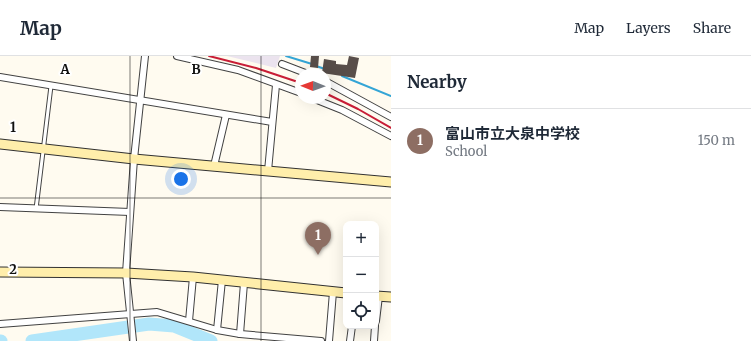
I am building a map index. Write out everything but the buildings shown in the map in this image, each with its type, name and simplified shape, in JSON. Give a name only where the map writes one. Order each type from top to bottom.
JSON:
[{"type":"street","points":[[133,341],[126,273],[134,159],[145,56]]},
{"type":"street","points":[[177,56],[238,70],[295,91]]},
{"type":"street","points":[[282,64],[295,69]]},
{"type":"street","points":[[0,77],[272,122]]},
{"type":"street","points":[[331,84],[391,116]]},
{"type":"street","points":[[268,171],[276,85]]},
{"type":"street","points":[[326,104],[356,117],[391,136]]},
{"type":"street","points":[[214,166],[226,115]]},
{"type":"street","points":[[0,144],[42,150],[134,159],[391,182]]},
{"type":"street","points":[[0,207],[130,212]]},
{"type":"street","points":[[0,272],[126,273],[193,277],[343,293]]},
{"type":"street","points":[[189,322],[193,277]]},
{"type":"street","points":[[217,330],[222,280]]},
{"type":"street","points":[[240,334],[244,283]]},
{"type":"street","points":[[329,341],[333,292]]},
{"type":"street","points":[[379,296],[391,297]]},
{"type":"street","points":[[0,324],[157,312],[217,330],[240,334],[321,341]]},
{"type":"street","points":[[350,341],[352,329]]},
{"type":"street","points":[[374,341],[376,329]]},
{"type":"lane","points":[[36,209],[50,86]]},
{"type":"shaded area","points":[[227,56],[280,56],[276,68]]},
{"type":"waterway","points":[[286,56],[312,64]]},
{"type":"waterway","points":[[316,66],[322,68]]},
{"type":"waterway","points":[[342,76],[391,96]]},
{"type":"waterway","points":[[32,341],[149,324],[174,326],[211,341]]},
{"type":"railway","points":[[209,56],[256,68],[295,81]]},
{"type":"railway","points":[[331,96],[391,128]]},
{"type":"place","name":"富山市立大泉中学校","points":[[318,255]]}]
